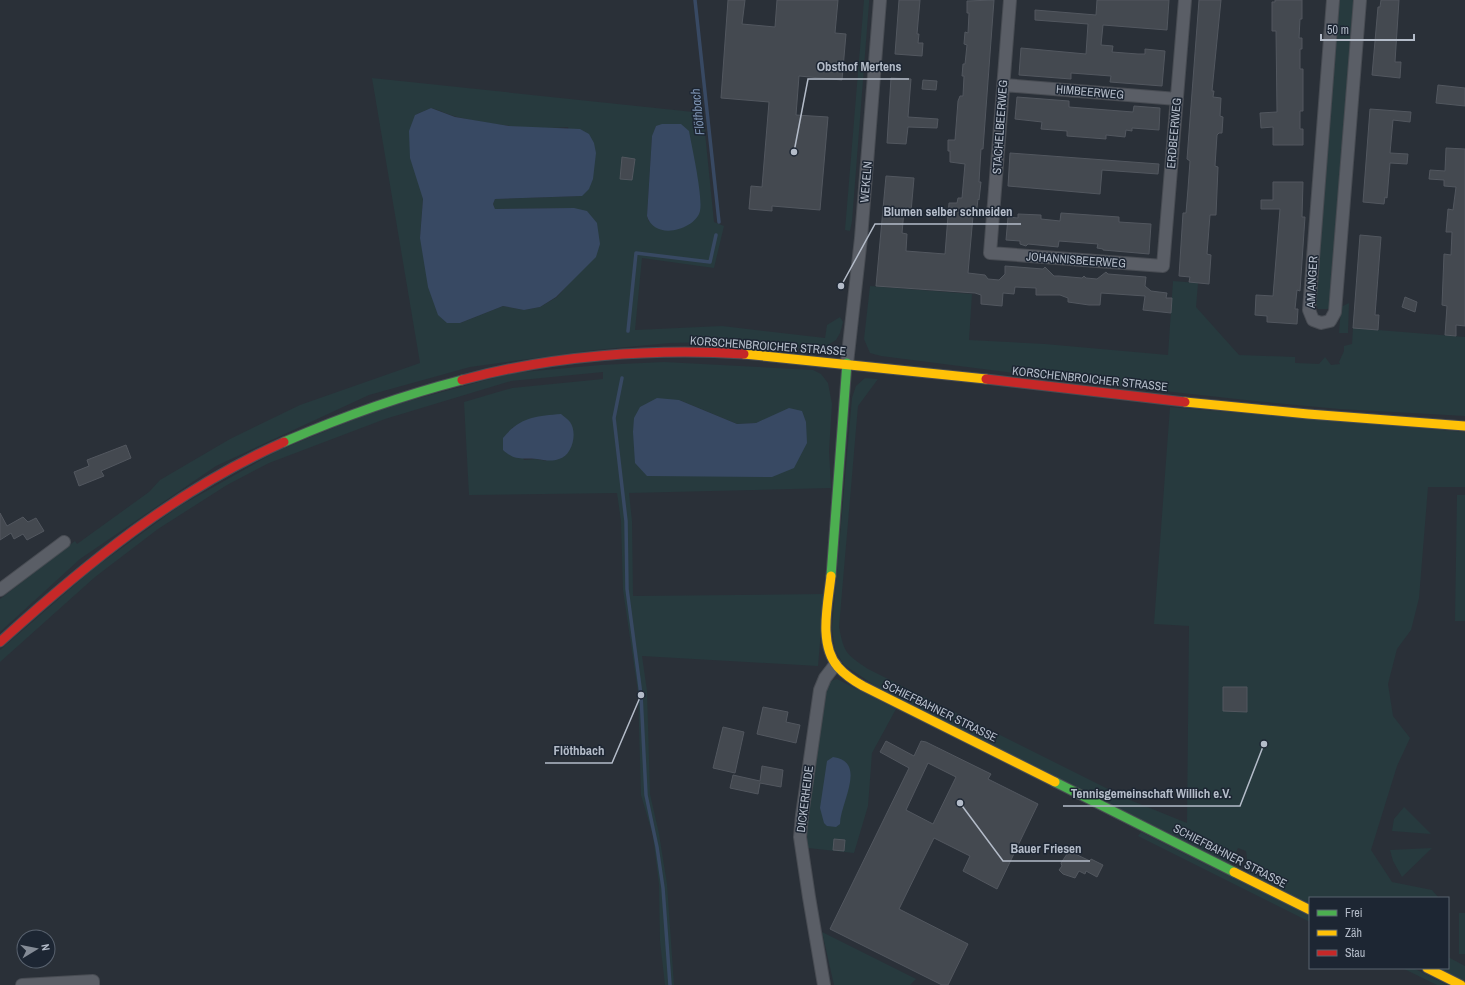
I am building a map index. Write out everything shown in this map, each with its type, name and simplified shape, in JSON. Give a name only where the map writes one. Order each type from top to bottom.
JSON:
[{"type":"main road","name":"KORSCHENBROICHER STRASSE","points":[[0,642],[58,589],[102,553],[188,493],[242,462],[336,419],[385,401],[449,382],[539,364],[620,356],[685,352],[720,352],[847,363],[1241,407],[1465,426]]},
{"type":"main road","points":[[834,665],[829,651],[827,622],[847,363]]},
{"type":"main road","name":"SCHIEFBAHNER STRASSE","points":[[834,665],[847,677],[863,686],[1309,909]]},
{"type":"main road","points":[[1428,969],[1461,985]]},
{"type":"street","name":"WEKELN","points":[[847,363],[861,238],[880,0]]},
{"type":"street","name":"STACHELBEERWEG","points":[[990,253],[1010,0]]},
{"type":"street","name":"ERDBEERWEG","points":[[1163,266],[1185,0]]},
{"type":"street","name":"AM ANGER","points":[[1333,0],[1309,310],[1313,320],[1321,323],[1330,321],[1335,312],[1360,0]]},
{"type":"street","name":"HIMBEERWEG","points":[[1004,85],[1177,98]]},
{"type":"street","name":"JOHANNISBEERWEG","points":[[990,253],[1163,266]]},
{"type":"street","points":[[0,590],[64,542]]},
{"type":"street","name":"DICKERHEIDE","points":[[824,985],[809,897],[800,829],[820,690],[825,678],[834,665]]},
{"type":"street","points":[[22,985],[93,981],[94,985]]},
{"type":"green space","points":[[864,0],[869,0],[869,3],[850,231],[845,230]]},
{"type":"green space","points":[[1339,0],[1356,0],[1331,306],[1328,309],[1318,309],[1315,301]]},
{"type":"green space","points":[[372,78],[703,113],[714,222],[724,226],[714,268],[642,258],[635,330],[722,326],[825,338],[827,325],[840,317],[843,322],[836,340],[826,346],[806,349],[713,342],[670,343],[595,350],[470,367],[369,395],[216,466],[80,559],[0,632],[0,599],[75,541],[77,544],[149,492],[160,480],[230,439],[300,405],[420,363]],"holes":[[[431,108],[457,117],[499,124],[540,128],[568,127],[582,196],[495,199],[493,204],[495,209],[573,208],[570,282],[557,297],[540,307],[524,310],[503,306],[460,323],[420,238],[423,199],[415,115]],[[656,126],[649,222],[647,216],[652,137]]]},
{"type":"green space","points":[[1173,281],[1198,283],[1196,307],[1239,355],[1295,357],[1295,363],[1319,364],[1325,357],[1331,365],[1340,364],[1339,362],[1344,351],[1344,346],[1352,344],[1353,328],[1465,337],[1465,416],[1339,409],[1255,401],[1109,385],[881,356],[870,353],[864,339],[870,286],[972,294],[969,340],[1045,344],[1168,355]]},
{"type":"green space","points":[[1349,303],[1348,333],[1339,333],[1341,307]]},
{"type":"green space","points":[[664,362],[813,370],[821,374],[828,383],[832,404],[829,451],[831,488],[629,493],[632,521],[633,596],[824,594],[818,666],[642,656],[647,691],[650,794],[659,834],[667,884],[674,985],[665,985],[660,941],[659,884],[653,836],[641,795],[638,692],[623,590],[621,521],[617,493],[469,495],[464,402],[512,388],[603,379],[603,372],[511,381],[385,419],[269,463],[227,485],[158,529],[95,577],[0,662],[0,650],[93,569],[178,507],[277,451],[379,409],[512,373],[600,365]],"holes":[[[679,400],[737,424],[756,423],[769,418],[647,476]],[[512,427],[547,461],[536,459],[524,460]]]},
{"type":"green space","points":[[865,378],[878,379],[858,406],[839,627],[845,648],[850,656],[868,669],[1130,800],[1187,823],[1189,626],[1154,624],[1170,407],[1465,432],[1465,487],[1428,487],[1419,598],[1411,630],[1397,649],[1388,684],[1393,716],[1410,738],[1397,766],[1371,850],[1392,882],[1432,890],[1438,897],[1309,897],[1309,904],[1249,874],[1246,851],[1238,848],[1230,864],[880,689],[844,665],[835,650],[832,628],[852,398],[856,386]]},
{"type":"green space","points":[[1457,495],[1465,495],[1465,621],[1455,621]]},
{"type":"green space","points":[[837,679],[896,709],[872,753],[868,806],[854,853],[808,848],[805,829],[824,693],[830,681]]},
{"type":"green space","points":[[1404,807],[1431,834],[1392,831],[1394,819]]},
{"type":"green space","points":[[1141,832],[1309,916],[1309,922],[1138,836]]},
{"type":"green space","points":[[1432,848],[1402,877],[1393,861],[1390,850]]},
{"type":"green space","points":[[1459,913],[1465,913],[1465,954],[1459,954]]},
{"type":"green space","points":[[822,932],[916,979],[910,985],[834,985]]},
{"type":"green space","points":[[1449,958],[1465,966],[1465,981],[1441,969],[1449,969]]},
{"type":"green space","points":[[1404,969],[1415,969],[1447,985],[1437,985]]},
{"type":"water","points":[[431,108],[455,117],[509,126],[580,129],[589,134],[594,143],[596,153],[593,179],[589,189],[582,196],[495,199],[493,204],[495,209],[574,208],[587,211],[597,223],[600,244],[596,257],[556,297],[540,307],[524,310],[503,306],[460,323],[447,323],[438,315],[428,287],[420,238],[423,199],[410,158],[409,131],[415,115]]},
{"type":"water","points":[[662,124],[681,124],[689,131],[699,184],[701,204],[697,217],[691,223],[675,230],[666,231],[658,229],[651,224],[647,216],[652,136],[656,126]]},
{"type":"water","points":[[657,398],[679,400],[737,424],[756,423],[789,408],[802,411],[806,422],[807,443],[794,468],[772,477],[647,476],[635,463],[633,432],[634,418],[640,407]]},
{"type":"water","points":[[561,414],[570,422],[573,432],[572,444],[564,457],[550,461],[516,458],[503,450],[503,438],[509,431],[522,422],[536,417]]},
{"type":"water","points":[[833,757],[843,760],[849,767],[851,775],[840,824],[836,827],[827,826],[824,823],[820,808],[827,761]]},
{"type":"building","points":[[728,0],[745,0],[742,24],[775,27],[777,0],[838,0],[835,33],[846,34],[842,80],[799,76],[796,115],[828,117],[820,210],[772,206],[772,211],[749,209],[751,186],[762,187],[769,102],[721,98]]},
{"type":"building","points":[[899,0],[920,0],[917,34],[919,34],[918,43],[923,43],[922,56],[895,54]]},
{"type":"building","points":[[994,0],[983,149],[981,149],[979,182],[981,182],[976,216],[973,216],[968,273],[985,275],[988,279],[999,280],[1005,274],[1005,266],[1043,269],[1045,267],[1054,276],[1082,278],[1084,276],[1086,278],[1097,279],[1106,272],[1108,274],[1146,277],[1145,286],[1151,291],[1167,293],[1166,298],[1172,298],[1171,313],[1143,310],[1145,296],[1101,293],[1100,305],[1089,305],[1068,302],[1068,298],[1060,295],[1036,295],[1036,288],[1015,287],[1014,294],[1003,293],[1002,306],[981,304],[981,295],[975,293],[876,286],[886,176],[914,178],[911,212],[904,211],[902,233],[907,234],[906,251],[945,254],[949,203],[957,203],[958,198],[962,198],[965,164],[950,162],[948,140],[955,140],[958,101],[960,96],[963,96],[964,76],[962,76],[967,45],[964,44],[965,32],[968,33],[969,13],[967,13],[967,1]]},
{"type":"building","points":[[1097,0],[1169,0],[1167,30],[1103,25],[1101,45],[1113,46],[1112,52],[1145,54],[1145,49],[1165,51],[1162,86],[1110,82],[1111,76],[1071,73],[1071,79],[1019,75],[1021,48],[1086,54],[1088,24],[1035,20],[1035,10],[1096,15]]},
{"type":"building","points":[[1199,0],[1221,0],[1212,91],[1214,91],[1213,97],[1221,98],[1220,116],[1223,117],[1222,133],[1217,135],[1215,166],[1218,167],[1216,215],[1210,215],[1207,254],[1211,255],[1209,284],[1189,282],[1190,277],[1179,276],[1183,213],[1186,213],[1188,189],[1190,161],[1187,159]]},
{"type":"building","points":[[1275,0],[1302,0],[1302,19],[1300,19],[1299,38],[1302,38],[1302,49],[1300,49],[1300,69],[1303,69],[1303,111],[1300,111],[1300,129],[1303,129],[1303,145],[1273,145],[1273,127],[1261,128],[1260,113],[1277,112],[1276,31],[1272,31],[1272,2],[1275,2]]},
{"type":"building","points":[[1381,0],[1399,0],[1395,62],[1401,62],[1400,78],[1372,75],[1378,7],[1380,7]]},
{"type":"building","points":[[891,78],[911,79],[908,117],[938,119],[937,128],[908,127],[906,144],[887,143]]},
{"type":"building","points":[[923,80],[937,81],[936,90],[922,89]]},
{"type":"building","points":[[1438,85],[1465,88],[1465,106],[1436,103]]},
{"type":"building","points":[[1017,97],[1069,101],[1069,107],[1133,112],[1134,106],[1160,108],[1159,130],[1132,128],[1132,131],[1126,130],[1125,137],[1106,135],[1106,139],[1067,136],[1067,131],[1041,129],[1042,122],[1015,119]]},
{"type":"building","points":[[1370,109],[1411,112],[1410,122],[1393,120],[1390,153],[1408,154],[1407,164],[1390,163],[1387,198],[1385,197],[1384,204],[1363,202]]},
{"type":"building","points":[[1446,148],[1465,149],[1465,326],[1456,325],[1456,336],[1445,335],[1447,306],[1442,305],[1444,254],[1451,255],[1452,232],[1446,232],[1448,209],[1453,210],[1456,187],[1444,186],[1444,180],[1429,179],[1430,170],[1445,171]]},
{"type":"building","points":[[1010,153],[1159,164],[1158,174],[1102,170],[1100,194],[1008,186]]},
{"type":"building","points":[[622,157],[635,159],[632,180],[620,179]]},
{"type":"building","points":[[1273,182],[1303,182],[1302,217],[1305,217],[1300,291],[1297,290],[1295,309],[1298,309],[1297,324],[1267,322],[1267,316],[1255,315],[1256,295],[1273,296],[1280,209],[1261,209],[1261,200],[1273,200]]},
{"type":"building","points":[[1061,213],[1119,217],[1119,222],[1151,224],[1149,254],[1103,250],[1097,248],[1098,244],[1059,241],[1058,247],[1028,244],[1026,246],[1020,244],[1020,241],[1006,240],[1008,217],[1018,218],[1018,214],[1041,215],[1041,219],[1060,221]]},
{"type":"building","points":[[1360,235],[1381,237],[1375,315],[1379,315],[1378,330],[1353,328]]},
{"type":"building","points":[[1405,297],[1417,302],[1415,312],[1402,307]]},
{"type":"building","points":[[126,445],[131,458],[101,471],[104,476],[79,486],[74,472],[89,466],[87,460]]},
{"type":"building","points":[[0,513],[7,526],[23,517],[28,522],[36,518],[44,531],[27,540],[23,534],[14,539],[11,533],[0,540]]},
{"type":"building","points":[[1223,687],[1247,687],[1247,712],[1223,711]]},
{"type":"building","points":[[763,707],[788,712],[786,722],[800,725],[796,743],[757,734]]},
{"type":"building","points":[[723,727],[744,732],[735,773],[713,768]]},
{"type":"building","points":[[886,741],[914,756],[921,741],[926,742],[991,774],[988,779],[1038,804],[997,889],[963,871],[970,856],[934,838],[924,858],[899,909],[968,944],[948,985],[942,985],[830,929],[909,768],[880,752]],"holes":[[[928,763],[956,777],[933,824],[906,810]]]},
{"type":"building","points":[[762,766],[783,770],[781,787],[760,783],[758,794],[730,788],[733,775],[760,781]]},
{"type":"building","points":[[834,839],[845,840],[844,851],[833,850]]},
{"type":"building","points":[[1069,851],[1090,861],[1091,859],[1103,865],[1097,877],[1086,871],[1085,874],[1079,871],[1075,878],[1063,874],[1059,870],[1062,866],[1061,863]]},
{"type":"waterway","name":"Flöthbach","points":[[695,0],[719,222]]},
{"type":"waterway","name":"Flöthbach","points":[[628,331],[636,253],[710,262],[716,235]]},
{"type":"waterway","name":"Flöthbach","points":[[622,378],[614,418],[626,521],[627,589],[641,695],[646,795],[657,847],[663,888],[670,985]]},
{"type":"traffic: fast","points":[[831,576],[847,363]]},
{"type":"traffic: fast","points":[[284,442],[372,408],[416,393],[462,380]]},
{"type":"traffic: fast","points":[[1055,782],[1234,872]]},
{"type":"traffic: slow","points":[[744,354],[986,379]]},
{"type":"traffic: slow","points":[[1185,402],[1308,414],[1465,426]]},
{"type":"traffic: slow","points":[[831,576],[826,635],[832,658],[844,673],[863,686],[1055,782]]},
{"type":"traffic: slow","points":[[1234,872],[1309,910]]},
{"type":"traffic: slow","points":[[1429,969],[1461,985]]},
{"type":"traffic: jam","points":[[462,380],[530,365],[602,356],[674,352],[744,354]]},
{"type":"traffic: jam","points":[[986,379],[1185,402]]},
{"type":"traffic: jam","points":[[0,642],[99,557],[169,506],[244,461],[284,442]]},
{"type":"place","name":"Obsthof Mertens","points":[[794,152]]},
{"type":"place","name":"Blumen selber schneiden","points":[[841,286]]},
{"type":"place","name":"Flöthbach","points":[[641,695]]},
{"type":"place","name":"Tennisgemeinschaft Willich e.V.","points":[[1264,744]]},
{"type":"place","name":"Bauer Friesen","points":[[960,803]]}]
